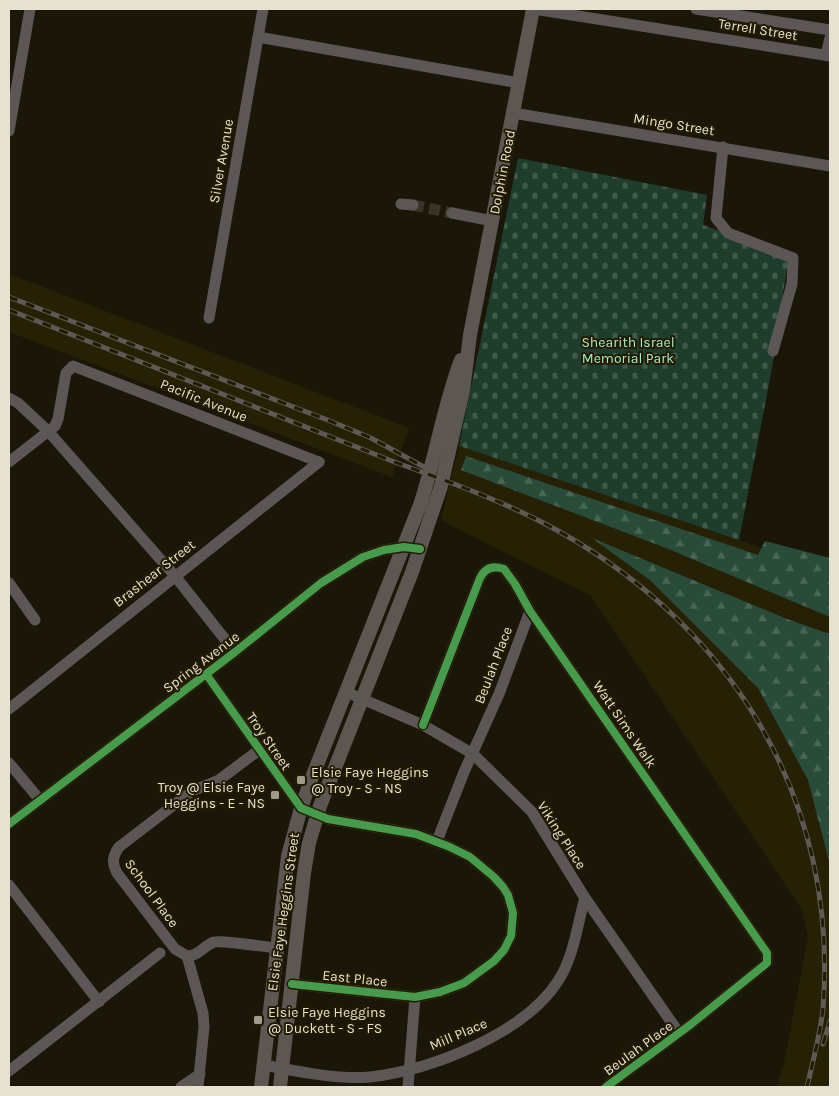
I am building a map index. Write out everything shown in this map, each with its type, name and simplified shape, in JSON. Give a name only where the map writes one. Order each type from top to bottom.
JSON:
[{"type":"main road","name":"Dolphin Road","points":[[420,549],[440,486],[463,391],[470,336],[533,9]]},
{"type":"main road","name":"Dolphin Road","points":[[404,547],[427,484],[452,384],[470,336]]},
{"type":"main road","name":"Elsie Faye Heggins Street","points":[[261,1087],[288,856],[301,808],[404,547]]},
{"type":"main road","name":"Elsie Faye Heggins Street","points":[[280,1087],[306,857],[318,815],[420,549]]},
{"type":"street","points":[[9,131],[30,9]]},
{"type":"street","name":"Silver Avenue","points":[[209,318],[262,9]]},
{"type":"street","name":"Terrell Street","points":[[533,9],[828,56]]},
{"type":"street","name":"Terrell Street","points":[[696,9],[830,30]]},
{"type":"street","points":[[258,36],[519,83]]},
{"type":"street","points":[[828,56],[830,38]]},
{"type":"street","name":"Mingo Street","points":[[513,113],[830,166]]},
{"type":"street","points":[[723,147],[716,218],[728,233],[793,258],[792,284],[773,351]]},
{"type":"street","points":[[401,204],[413,205]]},
{"type":"street","points":[[452,213],[492,220]]},
{"type":"street","name":"Pacific Avenue","points":[[48,431],[57,422],[66,373],[73,366],[319,462]]},
{"type":"street","points":[[9,398],[18,403],[48,431],[174,576],[236,652]]},
{"type":"street","points":[[9,462],[48,431]]},
{"type":"street","name":"Brashear Street","points":[[9,709],[319,462]]},
{"type":"street","name":"Spring Avenue","points":[[9,824],[236,652],[321,584],[363,557],[384,550],[404,547],[420,549]]},
{"type":"street","name":"Watt Sims Walk","points":[[423,725],[483,572],[494,567],[504,569],[530,610],[767,953],[767,963],[682,1031]]},
{"type":"street","points":[[9,583],[35,620]]},
{"type":"street","name":"Beulah Place","points":[[437,841],[452,799],[499,694],[530,610]]},
{"type":"street","name":"Troy Street","points":[[206,674],[301,808]]},
{"type":"street","name":"Viking Place","points":[[346,692],[423,725],[473,754],[532,812],[584,898],[682,1031]]},
{"type":"street","name":"School Place","points":[[187,956],[175,949],[116,873],[113,865],[113,856],[119,848],[192,791],[219,780],[259,750]]},
{"type":"street","points":[[9,764],[40,800]]},
{"type":"street","points":[[301,808],[318,815]]},
{"type":"street","name":"East Place","points":[[292,984],[415,997],[440,992],[464,984],[494,961],[504,950],[511,936],[514,924],[508,895],[503,887],[494,877],[470,858],[437,841],[416,834],[328,819],[318,815]]},
{"type":"street","points":[[9,885],[99,1002]]},
{"type":"street","name":"Mill Place","points":[[264,1065],[349,1077],[369,1077],[410,1070],[482,1043],[532,1011],[547,996],[568,964],[584,898]]},
{"type":"street","points":[[198,1087],[204,1027],[196,986],[187,956],[198,954],[216,942],[277,948]]},
{"type":"street","points":[[9,1071],[160,953]]},
{"type":"street","points":[[408,1087],[415,997]]},
{"type":"street","name":"Beulah Place","points":[[606,1087],[682,1031]]},
{"type":"street","points":[[181,1087],[200,1074]]},
{"type":"shaded area","points":[[9,274],[409,428],[392,477],[9,332]]},
{"type":"shaded area","points":[[459,446],[739,540],[830,574],[830,1087],[776,1087],[784,1063],[808,937],[801,908],[591,596],[441,520]]},
{"type":"green space","name":"Shearith Israel Memorial Park","points":[[518,158],[707,195],[703,225],[789,254],[772,368],[739,540],[459,446]]},
{"type":"green space","points":[[466,456],[758,555],[765,541],[830,558],[830,617],[666,548],[461,470]]},
{"type":"green space","points":[[592,538],[787,619],[830,634],[830,865],[808,780],[758,688],[651,581]]},
{"type":"tunnel","points":[[413,205],[452,213]]},
{"type":"railway","points":[[9,297],[330,421],[371,438],[424,467]]},
{"type":"railway","points":[[9,310],[478,493],[519,511],[560,532],[622,572],[677,619],[724,672],[763,730],[793,794],[813,862],[823,934],[823,1009],[807,1087]]},
{"type":"railway","points":[[823,1044],[830,1021]]},
{"type":"cycle path","points":[[9,824],[235,652],[321,583],[363,557],[384,550],[404,547],[420,549]]},
{"type":"cycle path","points":[[423,725],[480,578],[490,568],[504,569],[530,611],[767,953],[767,963],[690,1025],[606,1087]]},
{"type":"cycle path","points":[[206,674],[301,808],[328,819],[416,834],[450,847],[470,857],[494,877],[508,895],[513,913],[511,936],[504,950],[494,961],[464,983],[440,992],[415,997],[292,984]]},
{"type":"place","name":"Elsie Faye Heggins @ Troy - S - NS","points":[[301,780]]},
{"type":"place","name":"Troy @ Elsie Faye Heggins - E - NS","points":[[275,795]]},
{"type":"place","name":"Elsie Faye Heggins @ Duckett - S - FS","points":[[258,1020]]}]
